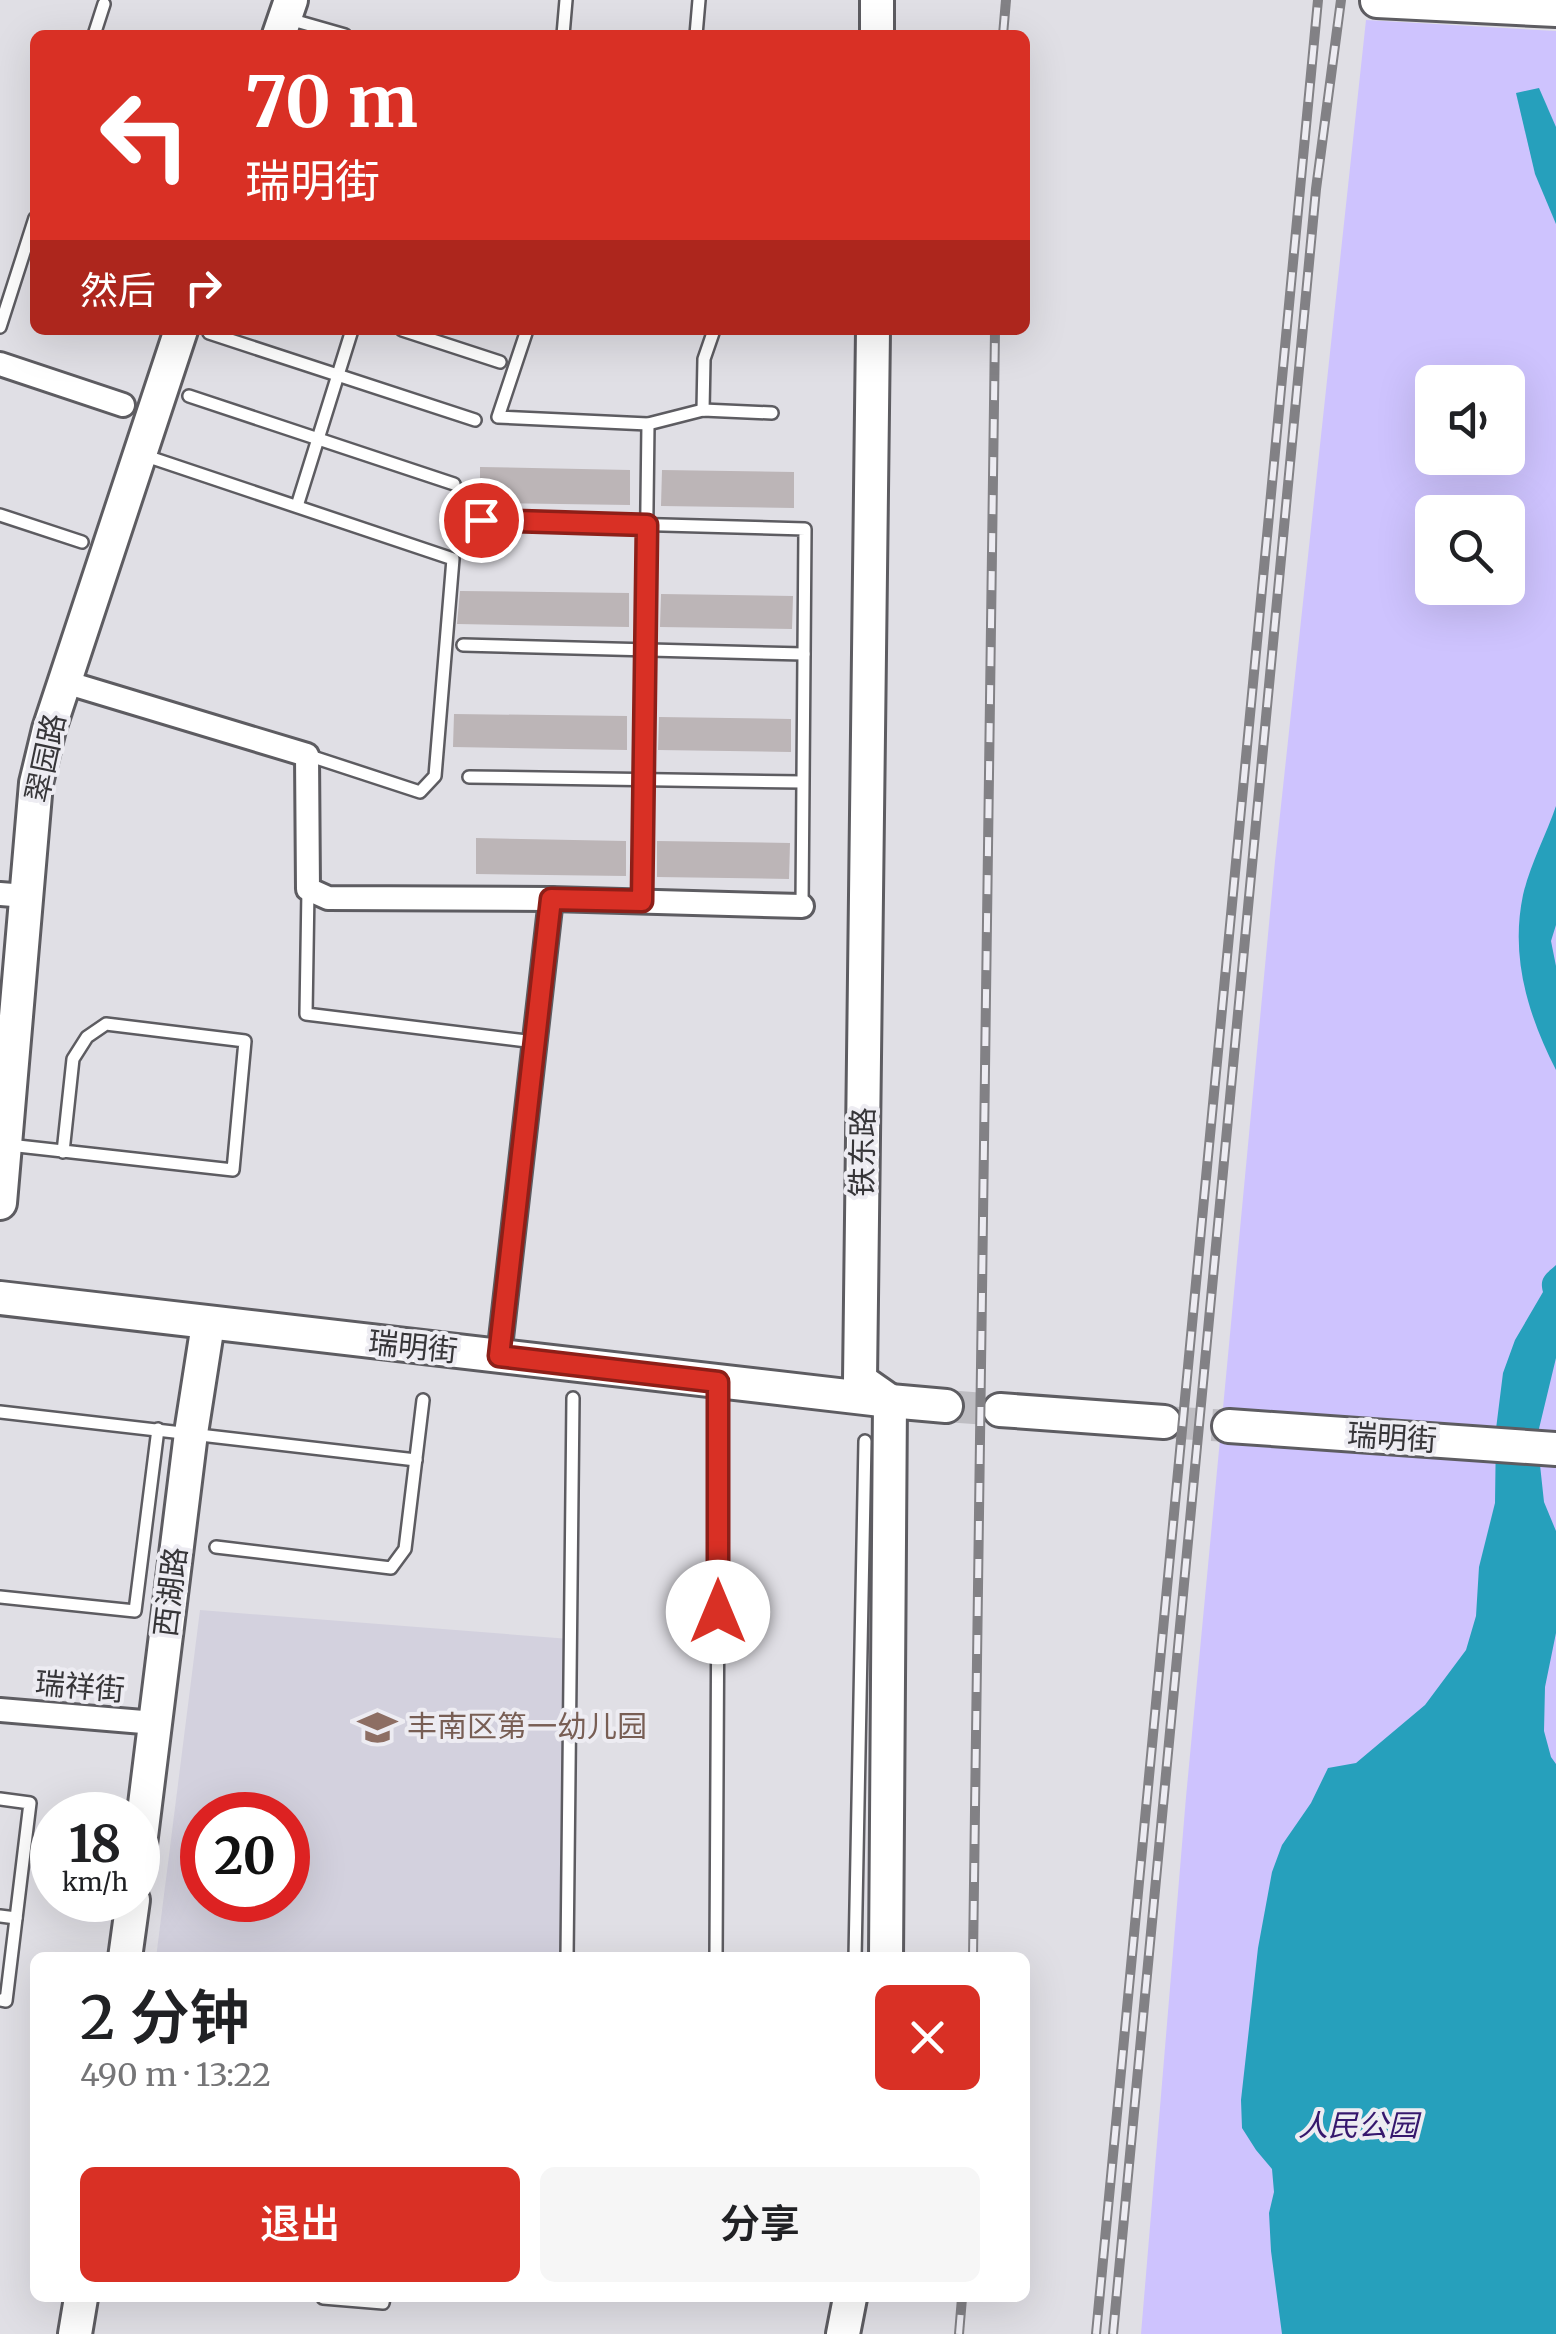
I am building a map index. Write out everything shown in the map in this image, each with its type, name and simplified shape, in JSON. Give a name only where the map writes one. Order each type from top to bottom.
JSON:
[{"type":"street","points":[[877,0],[877,30]]},
{"type":"street","points":[[1377,0],[1556,10]]},
{"type":"street","name":"翠园路","points":[[0,1204],[8,1015],[17,938],[13,895],[36,783],[49,728],[140,454],[194,335]]},
{"type":"street","name":"铁东路","points":[[873,335],[860,1380],[890,1401]]},
{"type":"street","points":[[0,364],[123,405]]},
{"type":"street","points":[[64,682],[307,755],[308,890],[328,898],[802,906]]},
{"type":"street","points":[[499,1356],[551,899]]},
{"type":"street","name":"瑞明街","points":[[0,1298],[946,1406]]},
{"type":"street","name":"西湖路","points":[[146,1792],[155,1723],[175,1431],[208,1324]]},
{"type":"street","points":[[886,1952],[890,1401]]},
{"type":"street","points":[[1000,1410],[1164,1422]]},
{"type":"street","name":"瑞明街","points":[[1229,1426],[1556,1448]]},
{"type":"street","name":"瑞祥街","points":[[0,1710],[155,1723]]},
{"type":"street","points":[[126,1952],[129,1922]]},
{"type":"street","points":[[75,2334],[80,2302]]},
{"type":"street","points":[[843,2334],[849,2302]]},
{"type":"lane","points":[[563,30],[566,0]]},
{"type":"lane","points":[[696,30],[699,0]]},
{"type":"lane","points":[[96,30],[104,4]]},
{"type":"lane","points":[[285,18],[327,30]]},
{"type":"lane","points":[[0,327],[30,234]]},
{"type":"lane","points":[[205,335],[476,420]]},
{"type":"lane","points":[[298,506],[350,335]]},
{"type":"lane","points":[[417,335],[500,362]]},
{"type":"lane","points":[[525,335],[498,417],[648,424],[703,410],[772,412]]},
{"type":"lane","points":[[703,410],[704,359],[712,335]]},
{"type":"lane","points":[[189,396],[454,484]]},
{"type":"lane","points":[[642,901],[648,424]]},
{"type":"lane","points":[[140,454],[453,559],[435,776],[420,792],[307,755]]},
{"type":"lane","points":[[0,515],[82,542]]},
{"type":"lane","points":[[481,520],[806,529],[802,906]]},
{"type":"lane","points":[[463,645],[804,654]]},
{"type":"lane","points":[[470,776],[802,782]]},
{"type":"lane","points":[[308,890],[306,1014],[534,1042]]},
{"type":"lane","points":[[2,1145],[63,1152],[234,1170],[246,1040],[106,1024],[87,1038],[73,1059],[63,1152]]},
{"type":"lane","points":[[716,1952],[718,1382]]},
{"type":"lane","points":[[567,1952],[573,1398]]},
{"type":"lane","points":[[216,1547],[391,1568],[405,1549],[423,1400]]},
{"type":"lane","points":[[0,1412],[416,1460]]},
{"type":"lane","points":[[0,1597],[135,1611],[175,1431]]},
{"type":"lane","points":[[854,1952],[865,1441]]},
{"type":"lane","points":[[0,1799],[30,1803],[6,2001],[0,2000]]},
{"type":"lane","points":[[0,1916],[16,1918]]},
{"type":"shaded area","name":"丰南区第一幼儿园","points":[[200,1610],[570,1639],[565,1952],[157,1952]]},
{"type":"green space","name":"人民公园","points":[[1366,20],[1556,31],[1556,2334],[1141,2334],[1186,1797],[1275,861]]},
{"type":"water","points":[[1539,88],[1556,127],[1556,224],[1535,174],[1516,93]]},
{"type":"water","points":[[1556,806],[1556,925],[1551,941],[1556,966],[1556,1070],[1530,1007],[1519,941],[1526,884]]},
{"type":"water","points":[[1556,1265],[1556,1358],[1537,1437],[1544,1502],[1556,1531],[1556,1633],[1545,1687],[1544,1731],[1556,1764],[1556,2334],[1282,2334],[1271,2251],[1272,2169],[1242,2128],[1241,2100],[1258,1948],[1272,1872],[1282,1845],[1311,1803],[1328,1768],[1356,1763],[1425,1705],[1466,1650],[1476,1616],[1479,1567],[1495,1503],[1496,1429],[1503,1373],[1515,1340],[1543,1292],[1543,1280]]},
{"type":"building","points":[[480,467],[630,470],[630,505],[480,503]]},
{"type":"building","points":[[662,470],[794,472],[794,508],[661,506]]},
{"type":"building","points":[[460,591],[629,593],[629,627],[457,624]]},
{"type":"building","points":[[661,594],[793,596],[792,629],[660,627]]},
{"type":"building","points":[[454,714],[627,716],[627,750],[453,747]]},
{"type":"building","points":[[659,717],[791,719],[791,752],[658,750]]},
{"type":"building","points":[[476,838],[626,841],[626,876],[476,874]]},
{"type":"building","points":[[657,841],[790,843],[789,879],[657,877]]},
{"type":"tunnel","points":[[946,1406],[1000,1410]]},
{"type":"tunnel","points":[[1164,1422],[1229,1426]]},
{"type":"railway","points":[[1003,30],[1006,0]]},
{"type":"railway","points":[[1096,2334],[1318,0]]},
{"type":"railway","points":[[1113,2334],[1316,189],[1341,0]]},
{"type":"railway","points":[[973,1952],[995,335]]},
{"type":"railway","points":[[959,2334],[962,2302]]},
{"type":"place","name":"丰南区第一幼儿园","points":[[377,1727]]},
{"type":"route","points":[[481,520],[647,525],[642,901],[551,899],[499,1356],[718,1382],[718,1612]]}]
